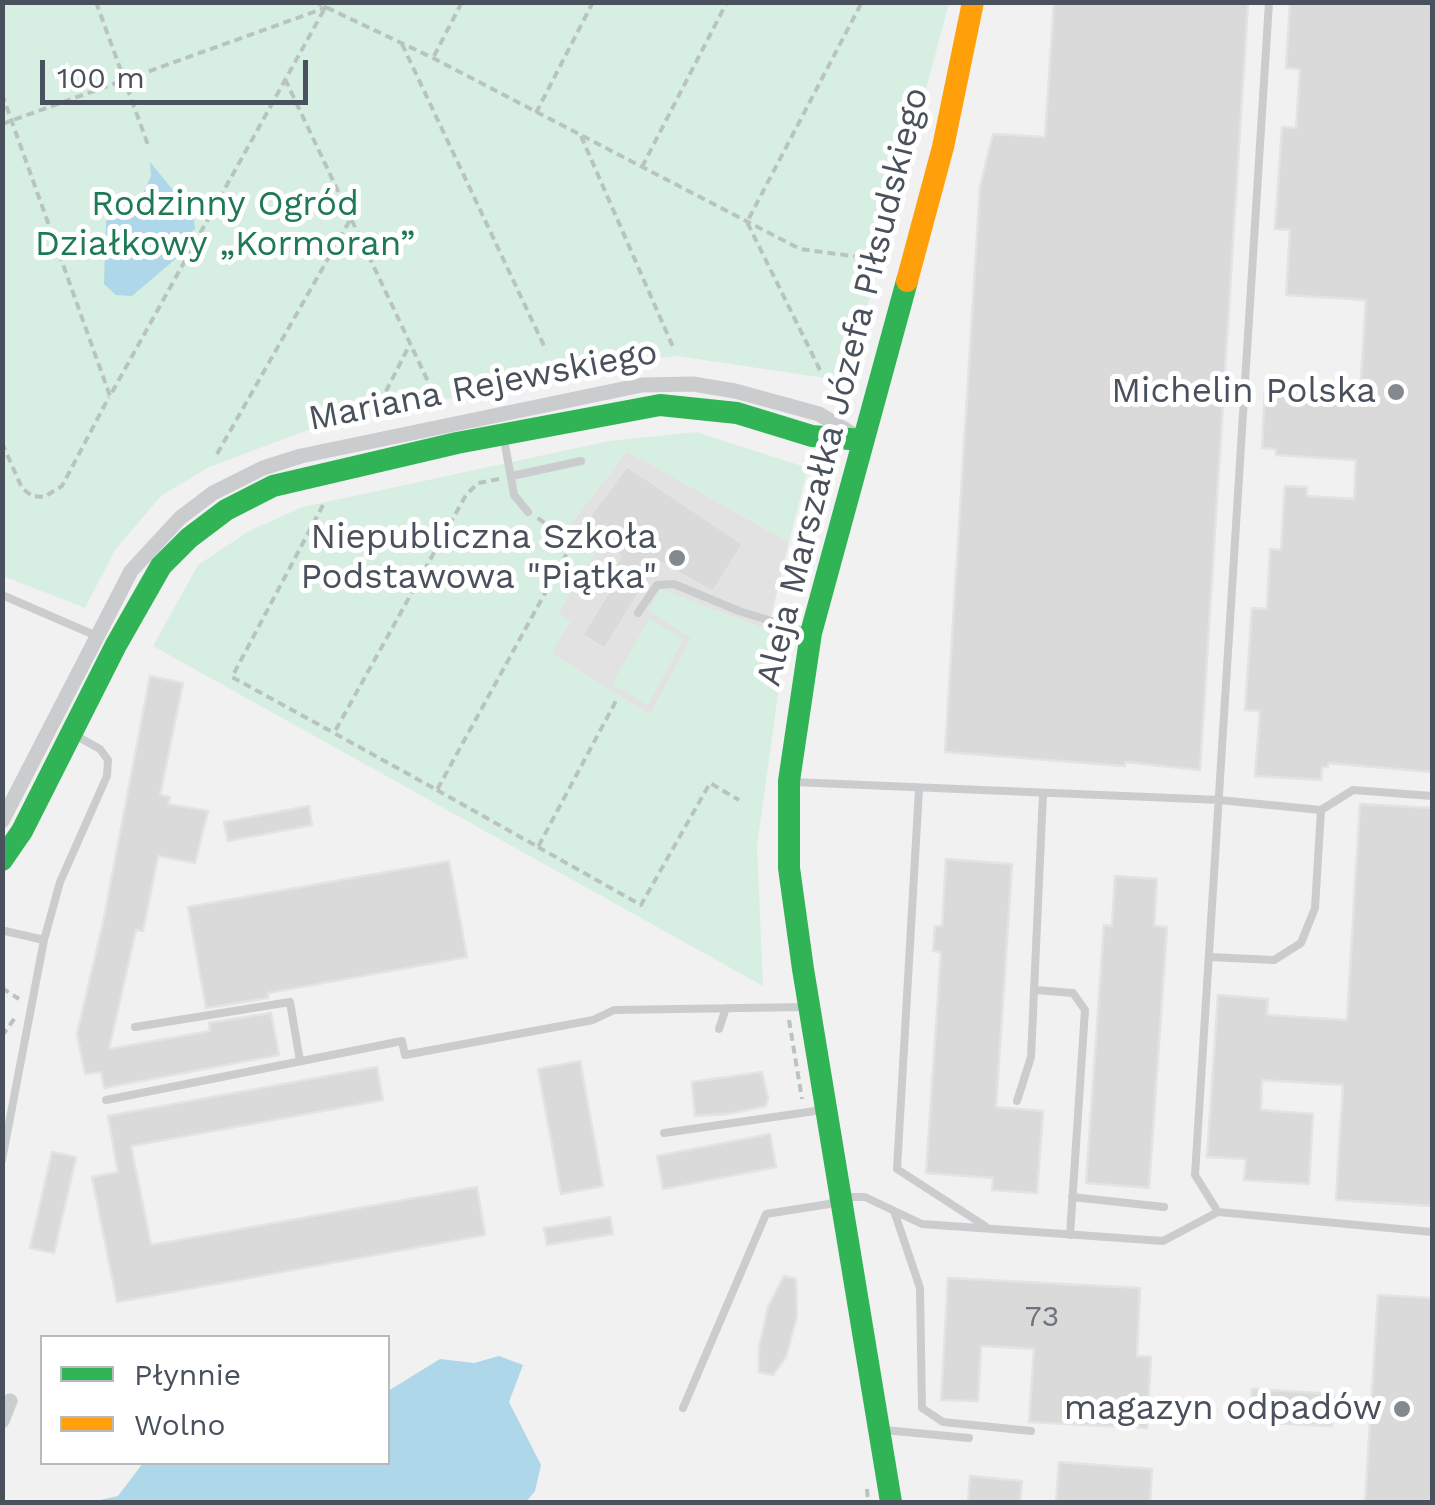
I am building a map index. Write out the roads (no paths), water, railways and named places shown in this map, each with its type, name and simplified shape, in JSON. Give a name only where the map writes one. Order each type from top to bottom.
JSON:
[{"type":"street","name":"Aleja Marszałka Józefa Piłsudskiego","points":[[890,1502],[842,1197],[815,1108],[810,1007],[789,868],[789,781],[811,633],[942,147],[974,2]]},
{"type":"street","name":"Mariana Rejewskiego","points":[[2,860],[22,832],[72,734],[131,571],[180,518],[213,494],[263,468],[300,456],[594,394],[674,383],[719,388],[819,414],[862,440]]},
{"type":"street","name":"Mariana Rejewskiego","points":[[2,821],[106,640],[161,566],[226,510],[273,486],[503,434],[660,405],[736,413],[812,436],[862,440]]},
{"type":"street","points":[[2,1422],[10,1401]]},
{"type":"lane","points":[[1218,1212],[1195,1175],[1270,2]]},
{"type":"lane","points":[[503,434],[514,495],[528,512]]},
{"type":"lane","points":[[512,476],[582,460]]},
{"type":"lane","points":[[638,613],[657,585],[674,584],[740,612],[811,633]]},
{"type":"lane","points":[[2,595],[106,640]]},
{"type":"lane","points":[[2,1160],[44,940],[66,866],[107,776],[108,760],[100,748],[72,734]]},
{"type":"lane","points":[[789,781],[1219,800],[1321,810],[1353,790],[1432,796]]},
{"type":"lane","points":[[920,789],[898,1169],[990,1229]]},
{"type":"lane","points":[[1017,1101],[1031,1058],[1044,794]]},
{"type":"lane","points":[[1210,957],[1274,960],[1301,943],[1315,908],[1321,810]]},
{"type":"lane","points":[[5,931],[44,940]]},
{"type":"lane","points":[[1036,990],[1073,993],[1085,1010],[1070,1235]]},
{"type":"lane","points":[[608,997],[614,1010]]},
{"type":"lane","points":[[135,1027],[290,1002],[300,1061]]},
{"type":"lane","points":[[106,1100],[402,1041],[404,1055],[594,1020],[614,1010],[810,1007]]},
{"type":"lane","points":[[719,1029],[726,1008]]},
{"type":"lane","points":[[664,1133],[815,1108]]},
{"type":"lane","points":[[1072,1196],[1164,1208]]},
{"type":"lane","points":[[683,1408],[766,1214],[829,1204],[842,1197],[865,1197],[922,1224],[1163,1241],[1218,1212],[1432,1232]]},
{"type":"lane","points":[[894,1210],[920,1288],[922,1408],[943,1422],[1032,1431]]},
{"type":"lane","points":[[880,1430],[969,1438]]},
{"type":"water","points":[[150,162],[173,190],[180,189],[192,200],[195,229],[177,243],[179,256],[132,296],[116,295],[104,284],[106,221],[111,215],[135,211],[151,176]]},
{"type":"water","points":[[499,1356],[523,1365],[509,1402],[541,1465],[535,1491],[526,1502],[91,1502],[118,1496],[141,1465],[390,1465],[390,1390],[440,1359],[474,1363]]},
{"type":"place","name":"Michelin Polska","points":[[1396,392]]},
{"type":"place","name":"Niepubliczna Szkoła Podstawowa \"Piątka\"","points":[[677,558]]},
{"type":"place","name":"magazyn odpadów","points":[[1402,1409]]},
{"type":"park label","name":"Rodzinny Ogród Działkowy „Kormoran”","points":[[225,225]]}]
